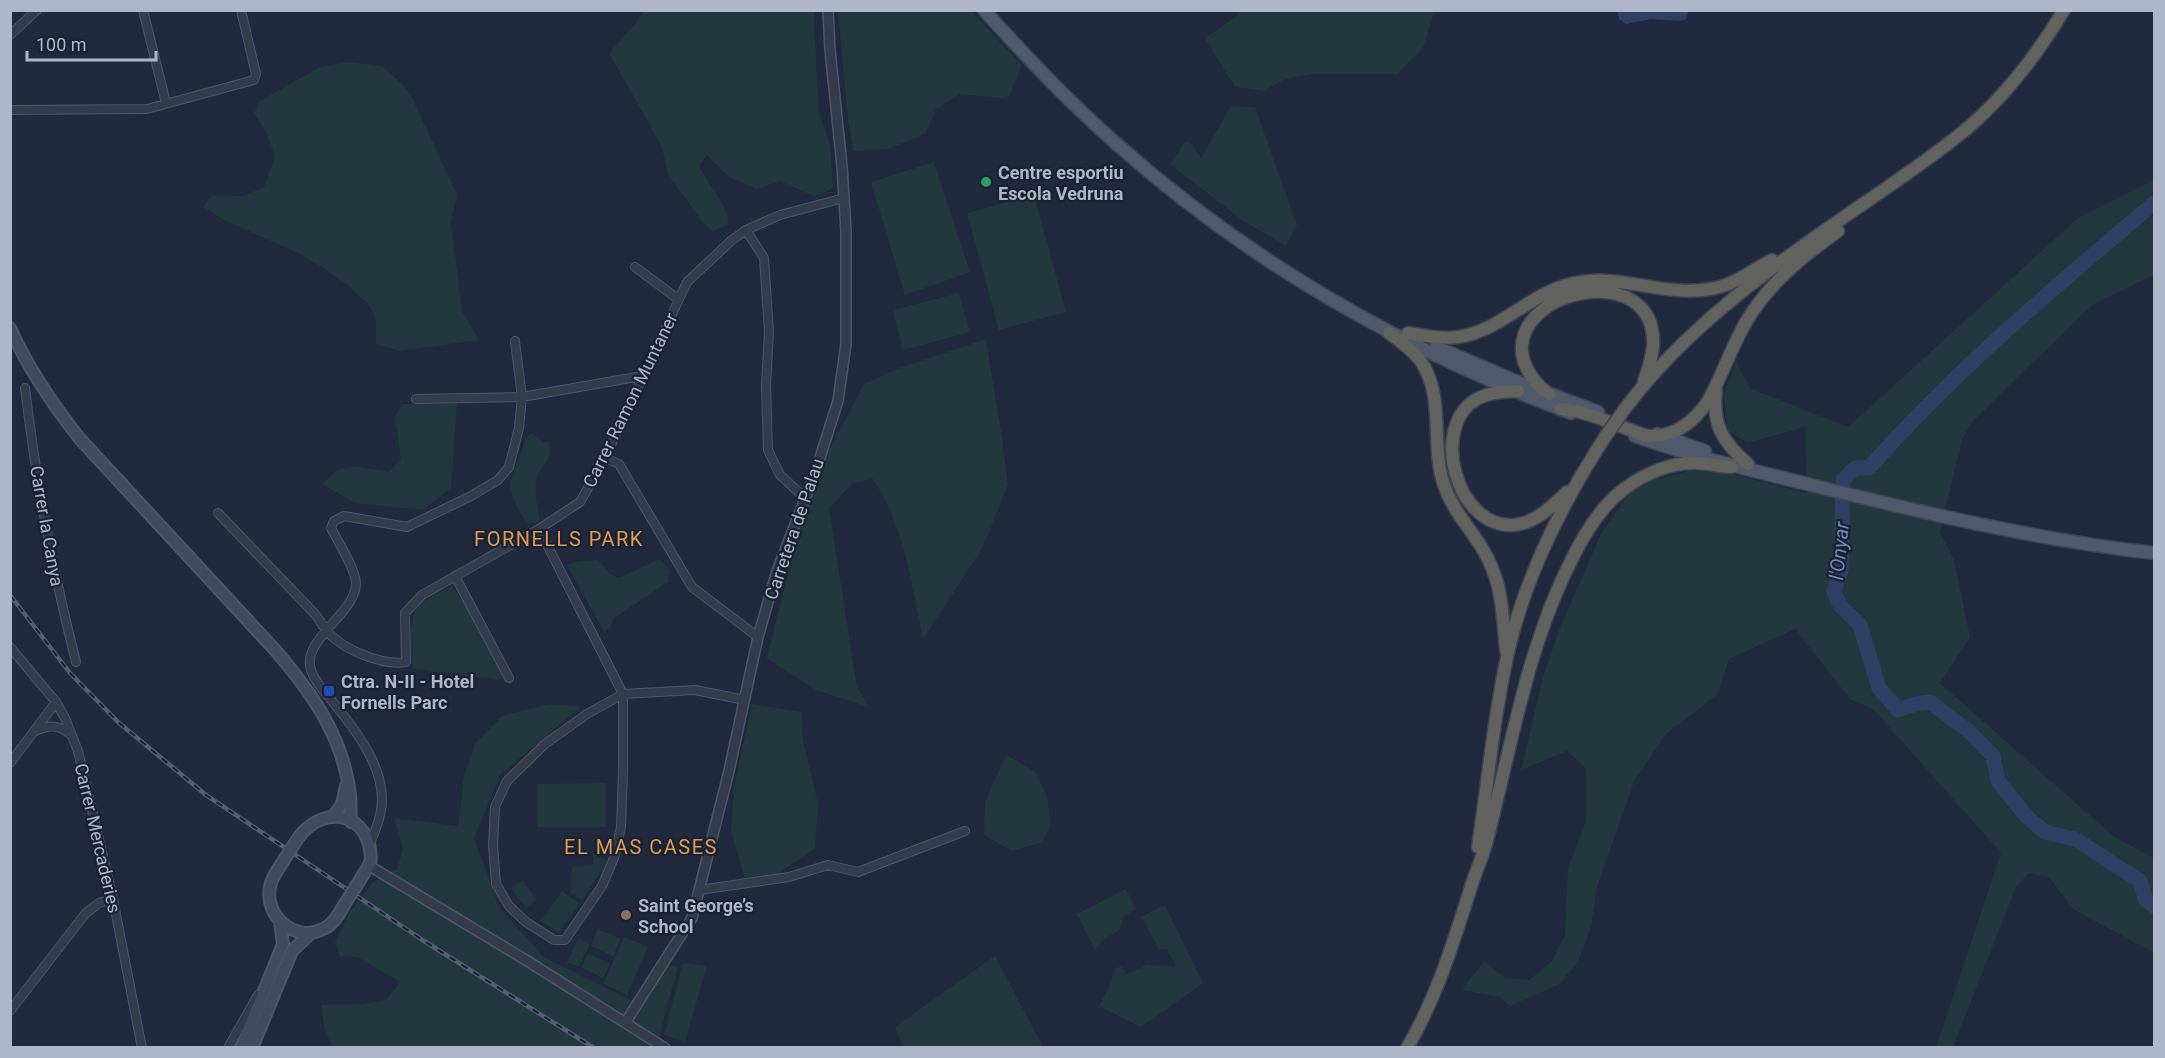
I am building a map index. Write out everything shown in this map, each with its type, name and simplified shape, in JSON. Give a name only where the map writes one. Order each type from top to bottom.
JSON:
[{"type":"highway","points":[[1471,887],[1497,707],[1522,604],[1532,574],[1555,522],[1574,485],[1605,437],[1641,389],[1707,320],[1755,280],[1970,126],[2038,50],[2064,10]]},
{"type":"highway","points":[[1561,409],[1577,410],[1650,436],[1675,431],[1689,424],[1702,411],[1716,386],[1747,320],[1777,281],[1820,244],[1908,182],[1939,150]]},
{"type":"highway","points":[[1408,333],[1441,338],[1473,334],[1496,323],[1539,296],[1557,288],[1592,280],[1671,291],[1713,289],[1733,282],[1803,245]]},
{"type":"highway","points":[[1549,394],[1527,371],[1522,354],[1526,331],[1534,318],[1548,306],[1576,294],[1595,292],[1621,295],[1641,308],[1647,317],[1653,344],[1651,361],[1641,389]]},
{"type":"highway","points":[[1389,333],[1419,359],[1432,384],[1440,475],[1454,508],[1482,548],[1500,587],[1507,660]]},
{"type":"highway","points":[[1716,386],[1715,411],[1718,427],[1728,444],[1748,464]]},
{"type":"highway","points":[[1518,392],[1502,392],[1476,399],[1458,418],[1453,442],[1454,458],[1462,489],[1470,504],[1490,521],[1513,525],[1538,517],[1574,485]]},
{"type":"highway","points":[[1407,1047],[1420,1025],[1441,978],[1485,848],[1520,705],[1539,640],[1565,573],[1587,532],[1616,496],[1652,473],[1672,466],[1693,463],[1732,466]]},
{"type":"main road","points":[[984,10],[1071,101],[1118,146],[1166,186],[1243,243],[1389,333],[1518,392],[1561,409],[1646,440],[1732,466],[1916,511],[2049,537],[2154,553]]},
{"type":"main road","points":[[1341,303],[1478,365],[1549,394],[1780,477]]},
{"type":"main road","points":[[10,328],[35,376],[80,439],[305,684],[330,727],[344,762],[351,796],[351,822]]},
{"type":"main road","points":[[333,817],[342,804],[347,777]]},
{"type":"main road","points":[[333,817],[351,822],[362,831],[369,846],[368,866],[332,923],[322,930],[311,933],[291,930],[280,921],[272,908],[269,891],[280,866],[309,825],[320,819],[333,817]]},
{"type":"main road","points":[[241,1047],[283,944],[280,921]]},
{"type":"main road","points":[[252,1047],[292,951],[311,933]]},
{"type":"street","points":[[10,34],[37,10]]},
{"type":"street","points":[[143,10],[166,104]]},
{"type":"street","points":[[10,110],[147,109],[254,80],[256,74],[241,10]]},
{"type":"street","name":"Carretera de Palau","points":[[625,1023],[692,918],[758,637],[777,571],[838,401],[846,344],[847,286],[844,198],[828,10]]},
{"type":"street","name":"Carrer Ramon Muntaner","points":[[326,631],[359,655],[398,663],[406,662],[405,613],[422,595],[539,529],[580,502],[605,458],[687,282],[746,230],[780,215],[844,198]]},
{"type":"street","points":[[746,230],[764,258],[769,332],[766,385],[768,450],[780,475],[805,498]]},
{"type":"street","points":[[635,267],[678,299]]},
{"type":"street","points":[[369,846],[381,814],[381,789],[375,768],[351,725],[311,671],[310,657],[314,647],[353,597],[356,582],[331,528],[334,521],[344,516],[407,527],[471,496],[498,480],[509,467],[519,428],[522,397],[515,341]]},
{"type":"street","points":[[416,399],[522,397],[642,376]]},
{"type":"street","name":"Carrer la Canya","points":[[25,388],[50,547],[76,662]]},
{"type":"street","points":[[605,458],[619,464],[692,587],[758,637]]},
{"type":"street","points":[[218,513],[315,614],[326,631]]},
{"type":"street","points":[[539,529],[623,694],[624,771],[621,827],[614,858],[602,886],[566,940],[554,940],[526,922],[509,906],[496,884],[493,845],[495,807],[507,781],[545,744],[587,714],[623,694],[695,690],[745,700]]},
{"type":"street","points":[[455,576],[509,678]]},
{"type":"street","name":"Carrer Mercaderies","points":[[10,646],[56,702],[73,736],[84,773],[113,899],[142,1047]]},
{"type":"street","points":[[10,763],[56,702]]},
{"type":"street","points":[[34,731],[57,726],[73,736]]},
{"type":"street","points":[[699,890],[789,877],[828,865],[858,872],[965,831]]},
{"type":"street","points":[[368,866],[529,962],[664,1047]]},
{"type":"street","points":[[10,1011],[85,914],[99,903],[113,899]]},
{"type":"street","points":[[228,1047],[265,980],[272,974]]},
{"type":"green space","points":[[1239,10],[1434,11],[1424,46],[1398,74],[1311,74],[1285,79],[1264,91],[1235,87],[1205,38],[1237,16]]},
{"type":"green space","points":[[644,11],[814,11],[818,110],[830,144],[833,188],[815,197],[780,181],[757,189],[729,177],[707,155],[699,166],[727,212],[728,224],[713,232],[702,221],[668,175],[662,147],[609,53]]},
{"type":"green space","points":[[838,11],[971,11],[1022,65],[1009,96],[1003,98],[959,94],[936,109],[925,134],[888,149],[853,151]]},
{"type":"green space","points":[[349,62],[382,66],[404,86],[413,100],[457,194],[451,223],[462,311],[479,340],[400,351],[376,344],[376,320],[370,306],[351,288],[298,253],[226,221],[203,207],[212,195],[243,196],[264,187],[275,157],[268,136],[254,113],[260,101],[320,67]]},
{"type":"green space","points":[[1231,106],[1255,107],[1297,225],[1286,246],[1242,220],[1170,164],[1186,141],[1192,145],[1201,158]]},
{"type":"green space","points":[[934,162],[970,272],[905,295],[871,182]]},
{"type":"green space","points":[[2154,180],[2154,275],[2092,305],[1971,423],[1962,440],[1940,532],[1954,560],[1970,637],[1940,683],[2113,836],[2154,858],[2154,953],[2073,909],[2050,878],[2029,873],[2016,887],[1953,1047],[1936,1047],[2001,853],[1873,709],[1850,699],[1795,629],[1729,659],[1718,694],[1666,734],[1635,779],[1597,887],[1591,927],[1578,962],[1558,985],[1510,1006],[1499,997],[1462,990],[1484,961],[1505,978],[1529,980],[1551,962],[1565,936],[1568,868],[1586,821],[1586,769],[1567,751],[1521,770],[1543,677],[1559,630],[1601,534],[1630,492],[1655,480],[1692,470],[1731,474],[1807,493],[1806,427],[1746,443],[1728,430],[1724,394],[1736,362],[1750,388],[1848,427],[2078,218]]},
{"type":"green space","points":[[1034,195],[1066,312],[999,330],[967,213]]},
{"type":"green space","points":[[959,293],[970,332],[903,350],[893,310]]},
{"type":"green space","points":[[986,339],[1008,485],[982,549],[923,639],[906,556],[884,497],[873,479],[853,483],[829,508],[857,687],[869,707],[816,690],[767,658],[810,486],[864,384],[897,369]]},
{"type":"green space","points":[[457,403],[451,488],[423,510],[355,503],[322,484],[337,470],[354,466],[389,472],[401,459],[395,418],[402,404]]},
{"type":"green space","points":[[531,433],[543,442],[548,442],[550,452],[536,482],[540,522],[528,524],[513,499],[511,481],[526,438]]},
{"type":"green space","points":[[659,559],[670,570],[668,582],[613,619],[611,627],[604,632],[567,565],[579,561],[598,560],[610,574],[619,578]]},
{"type":"green space","points":[[452,586],[464,602],[504,679],[412,669],[411,627],[416,611],[427,600]]},
{"type":"green space","points":[[550,704],[581,707],[500,775],[474,838],[499,907],[545,958],[643,1006],[666,965],[678,967],[662,1025],[659,1047],[332,1047],[324,1027],[321,1005],[363,1004],[386,1000],[400,982],[357,957],[340,956],[335,942],[349,913],[373,882],[397,869],[403,849],[394,818],[458,826],[464,776],[475,744],[502,716]]},
{"type":"green space","points":[[752,704],[801,712],[803,739],[818,804],[815,848],[771,879],[745,879],[731,832],[734,788]]},
{"type":"green space","points":[[1006,755],[1036,772],[1048,800],[1050,825],[1043,842],[1012,851],[984,835],[985,802]]},
{"type":"green space","points":[[606,783],[606,827],[537,827],[537,784]]},
{"type":"green space","points":[[593,853],[597,853],[597,856],[606,860],[606,864],[582,900],[571,893],[572,867],[593,865]]},
{"type":"green space","points":[[522,880],[537,900],[526,908],[511,889]]},
{"type":"green space","points":[[1126,889],[1136,909],[1123,917],[1120,929],[1101,942],[1095,950],[1077,914]]},
{"type":"green space","points":[[562,891],[579,903],[559,933],[541,921]]},
{"type":"green space","points":[[1165,905],[1203,983],[1141,1027],[1099,1006],[1111,983],[1114,969],[1122,966],[1126,975],[1147,965],[1177,967],[1167,949],[1159,949],[1141,917]]},
{"type":"green space","points":[[598,929],[621,939],[613,956],[591,946]]},
{"type":"green space","points":[[624,937],[648,947],[627,995],[603,984]]},
{"type":"green space","points":[[578,938],[590,944],[579,967],[567,962]]},
{"type":"green space","points":[[588,953],[610,964],[603,978],[581,967]]},
{"type":"green space","points":[[995,956],[1043,1047],[904,1047],[895,1027]]},
{"type":"green space","points":[[683,963],[707,966],[685,1042],[664,1035]]},
{"type":"water","points":[[1618,10],[1689,11],[1686,19],[1681,21],[1651,19],[1626,24],[1619,19]]},
{"type":"waterway","name":"l'Onyar","points":[[2154,203],[1971,363],[1869,468],[1855,468],[1843,480],[1841,570],[1834,592],[1840,605],[1860,625],[1879,688],[1898,710],[1930,702],[1967,730],[1993,756],[1998,781],[2027,817],[2045,832],[2075,839],[2140,881],[2146,900],[2154,906]]},
{"type":"railway","points":[[10,595],[70,673],[118,722],[206,795],[424,941],[594,1048]]},
{"type":"place","name":"Centre esportiu Escola Vedruna","points":[[986,182]]},
{"type":"place","name":"Ctra. N-II - Hotel Fornells Parc","points":[[329,691]]},
{"type":"place","name":"Saint George’s School","points":[[626,915]]},
{"type":"district","name":"FORNELLS PARK","points":[[559,539]]},
{"type":"district","name":"EL MAS CASES","points":[[641,847]]}]
